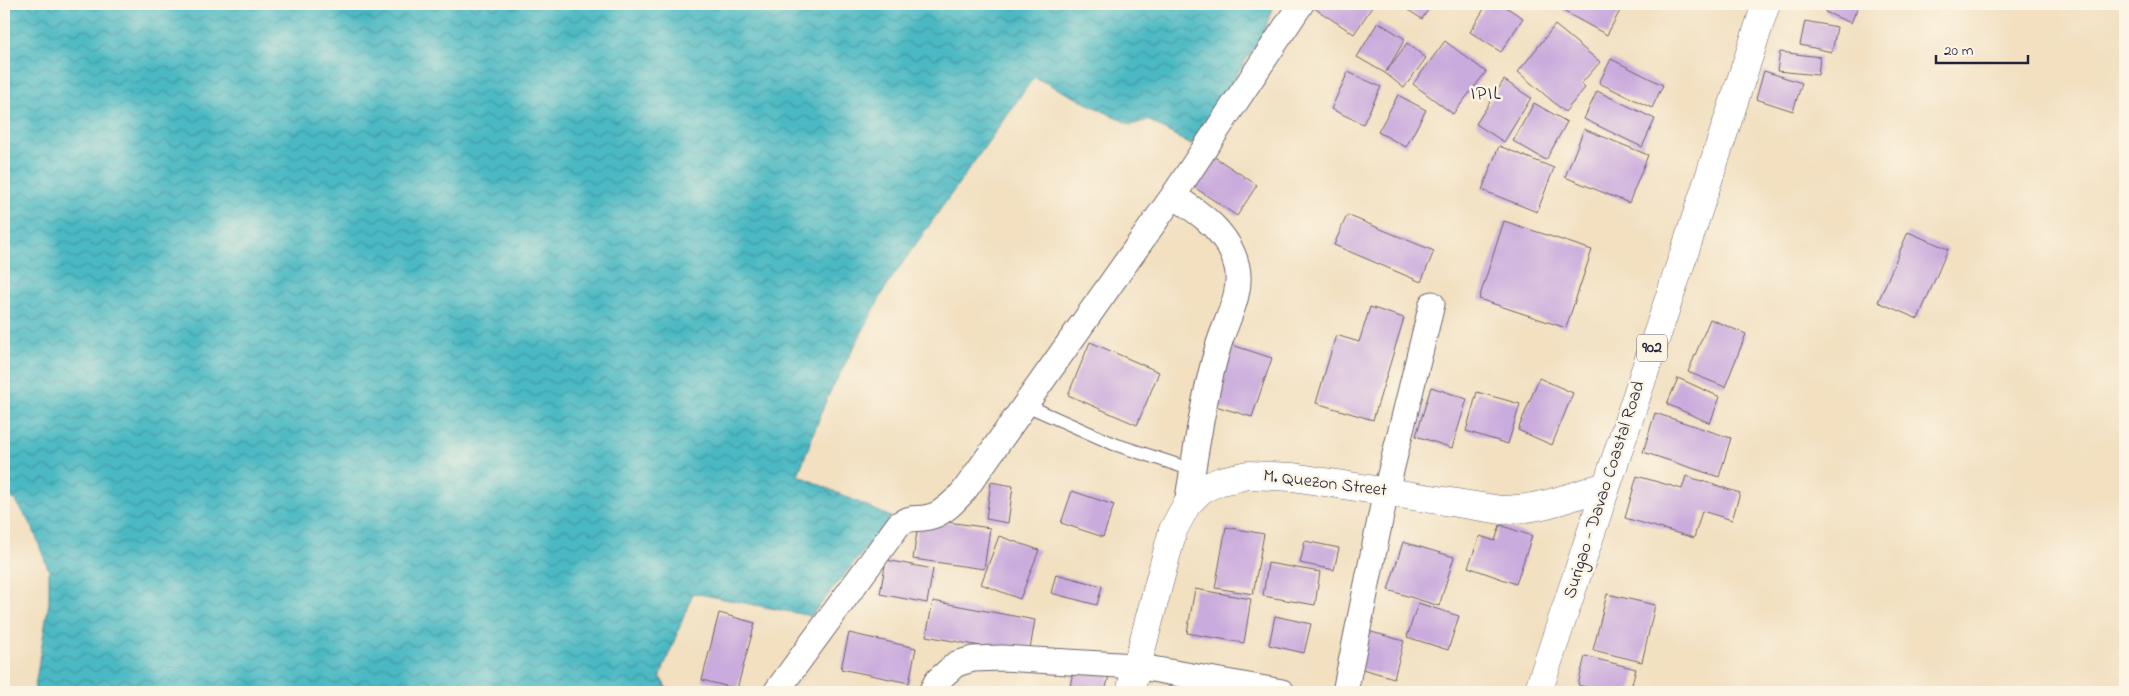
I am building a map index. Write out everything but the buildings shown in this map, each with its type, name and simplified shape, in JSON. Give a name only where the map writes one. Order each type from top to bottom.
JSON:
[{"type":"main road","name":"Surigao - Davao Coastal Road","points":[[1538,692],[1605,486],[1701,207],[1766,4]]},
{"type":"main road","name":"M. Quezon Street","points":[[1132,679],[1173,530],[1186,504],[1202,489],[1221,481],[1248,475],[1293,477],[1501,510],[1524,510],[1546,505],[1605,486]]},
{"type":"street","points":[[776,692],[898,524],[910,518],[929,517],[953,503],[964,491],[1173,196],[1301,4]]},
{"type":"street","points":[[1173,196],[1206,218],[1228,244],[1238,268],[1238,282],[1229,318],[1218,347],[1186,504]]},
{"type":"street","points":[[1345,692],[1386,491],[1432,304]]},
{"type":"street","points":[[931,692],[943,674],[956,664],[973,659],[1002,658],[1132,679],[1282,692]]},
{"type":"lane","points":[[1026,405],[1114,444],[1193,470]]},
{"type":"water","points":[[4,4],[1274,4],[1263,34],[1191,145],[1148,120],[1131,125],[1034,77],[887,285],[827,398],[798,475],[891,517],[811,616],[693,593],[660,677],[669,692],[34,692],[49,602],[49,571],[32,526],[15,500],[4,494]]},
{"type":"district","name":"IPIL","points":[[1486,94]]}]
